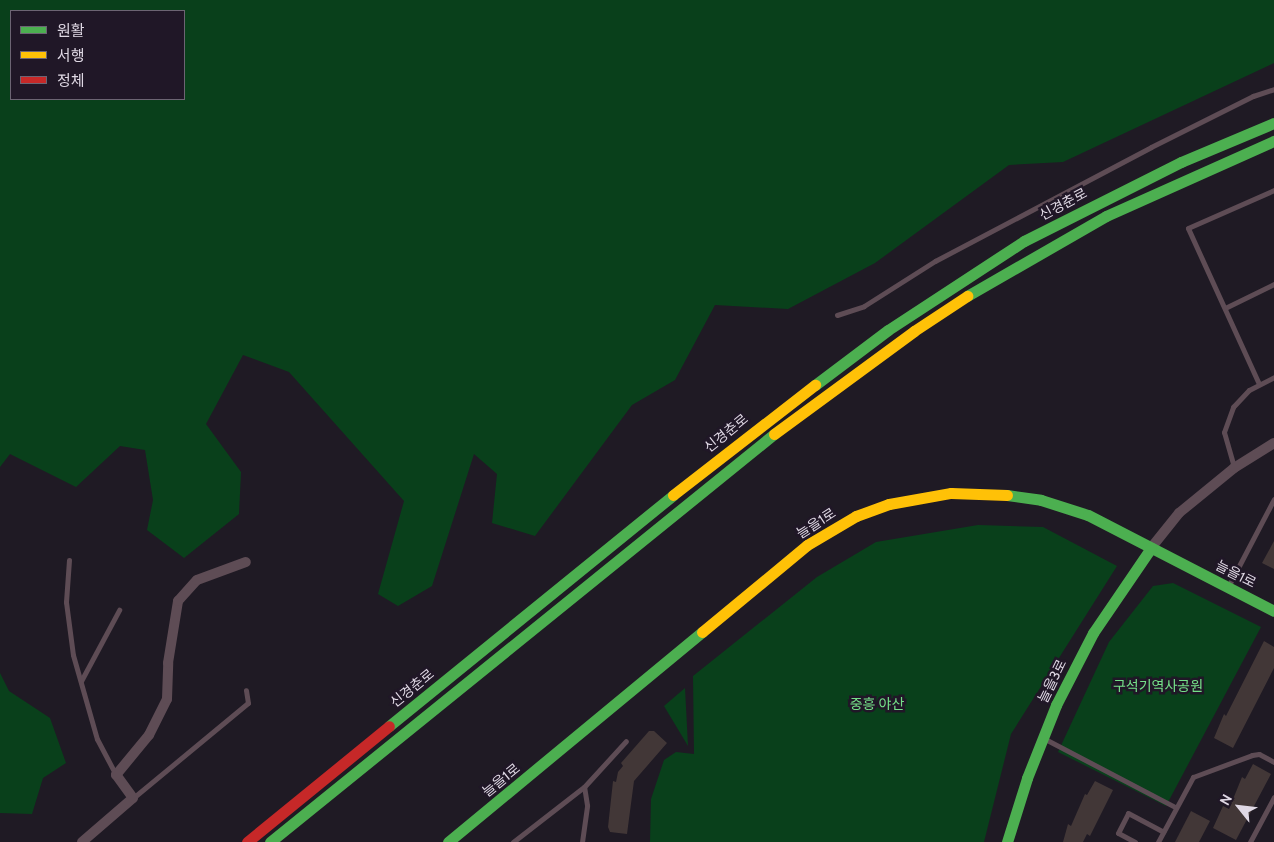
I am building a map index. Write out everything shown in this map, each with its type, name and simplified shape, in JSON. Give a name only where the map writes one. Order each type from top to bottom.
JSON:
[{"type":"main road","name":"신경춘로","points":[[247,842],[554,591],[819,380],[954,284],[1087,208],[1181,162],[1274,123]]},
{"type":"main road","points":[[270,842],[774,434],[964,298],[1106,216],[1274,141]]},
{"type":"main road","name":"늘을1로","points":[[448,842],[807,545],[856,516],[918,497],[951,492],[991,493],[1040,500],[1088,515],[1274,611]]},
{"type":"main road","name":"늘을3로","points":[[1007,842],[1056,705],[1093,633],[1151,548]]},
{"type":"street","points":[[1151,548],[1179,513],[1234,468],[1274,444]]},
{"type":"street","points":[[82,842],[133,798],[116,775],[149,735],[167,699],[168,664],[178,601],[197,580],[246,562]]},
{"type":"lane","points":[[836,315],[864,306],[960,248],[1168,139],[1253,96],[1274,89]]},
{"type":"lane","points":[[1259,384],[1188,228],[1274,190]]},
{"type":"lane","points":[[1225,308],[1274,284]]},
{"type":"lane","points":[[1234,468],[1224,432],[1233,407],[1259,384],[1274,377]]},
{"type":"lane","points":[[1228,587],[1274,499]]},
{"type":"lane","points":[[69,560],[66,602],[73,655],[97,739],[116,775]]},
{"type":"lane","points":[[81,681],[119,610]]},
{"type":"lane","points":[[133,798],[248,703],[246,690]]},
{"type":"lane","points":[[1043,737],[1176,807]]},
{"type":"lane","points":[[513,842],[584,787],[626,741]]},
{"type":"lane","points":[[1158,842],[1193,777],[1252,755],[1260,754],[1274,762]]},
{"type":"lane","points":[[582,842],[587,805],[584,787]]},
{"type":"lane","points":[[1250,842],[1274,797]]},
{"type":"lane","points":[[1135,842],[1118,833],[1128,813],[1163,832]]},
{"type":"green space","points":[[0,0],[1274,0],[1274,63],[1063,162],[1009,165],[875,263],[788,309],[715,305],[675,380],[632,405],[535,536],[492,523],[497,474],[474,454],[432,586],[398,606],[378,594],[404,501],[289,372],[243,355],[206,424],[241,472],[239,514],[184,558],[147,530],[153,500],[145,450],[120,446],[76,487],[10,454],[0,467]]},
{"type":"green space","name":"중흥 야산","points":[[978,525],[1043,527],[1117,566],[1011,734],[984,842],[650,842],[651,799],[664,760],[676,752],[694,754],[693,676],[817,577],[876,542]]},
{"type":"green space","name":"구석기역사공원","points":[[1173,583],[1261,627],[1166,806],[1058,752],[1109,642],[1153,586]]},
{"type":"green space","points":[[0,673],[9,691],[50,718],[66,763],[43,778],[32,814],[0,813]]},
{"type":"green space","points":[[685,688],[688,746],[664,706]]},
{"type":"building","points":[[1274,541],[1274,569],[1262,563]]},
{"type":"building","points":[[1264,641],[1274,647],[1274,668],[1233,748],[1214,738],[1224,714],[1226,716]]},
{"type":"building","points":[[649,731],[654,731],[667,743],[634,781],[627,834],[610,832],[608,827],[613,781],[616,782],[618,772],[623,766],[621,763]]},
{"type":"building","points":[[1253,764],[1271,774],[1236,840],[1213,828],[1223,806],[1229,809],[1242,777],[1245,779]]},
{"type":"building","points":[[1095,781],[1113,790],[1090,836],[1087,834],[1083,842],[1063,842],[1068,824],[1071,826],[1085,794],[1087,795]]},
{"type":"building","points":[[1191,811],[1210,821],[1199,842],[1175,842]]},
{"type":"traffic: fast","points":[[815,385],[888,330],[1024,241],[1181,162],[1274,123]]},
{"type":"traffic: fast","points":[[967,296],[1106,216],[1274,141]]},
{"type":"traffic: fast","points":[[270,842],[774,434]]},
{"type":"traffic: fast","points":[[389,726],[673,495]]},
{"type":"traffic: fast","points":[[1007,495],[1041,500],[1088,515],[1274,611]]},
{"type":"traffic: fast","points":[[1007,842],[1027,778],[1056,705],[1093,633],[1151,548]]},
{"type":"traffic: fast","points":[[448,842],[702,632]]},
{"type":"traffic: slow","points":[[774,434],[914,331],[967,296]]},
{"type":"traffic: slow","points":[[673,495],[815,385]]},
{"type":"traffic: slow","points":[[702,632],[807,545],[856,516],[889,504],[951,493],[1007,495]]},
{"type":"traffic: jam","points":[[247,842],[389,726]]}]
